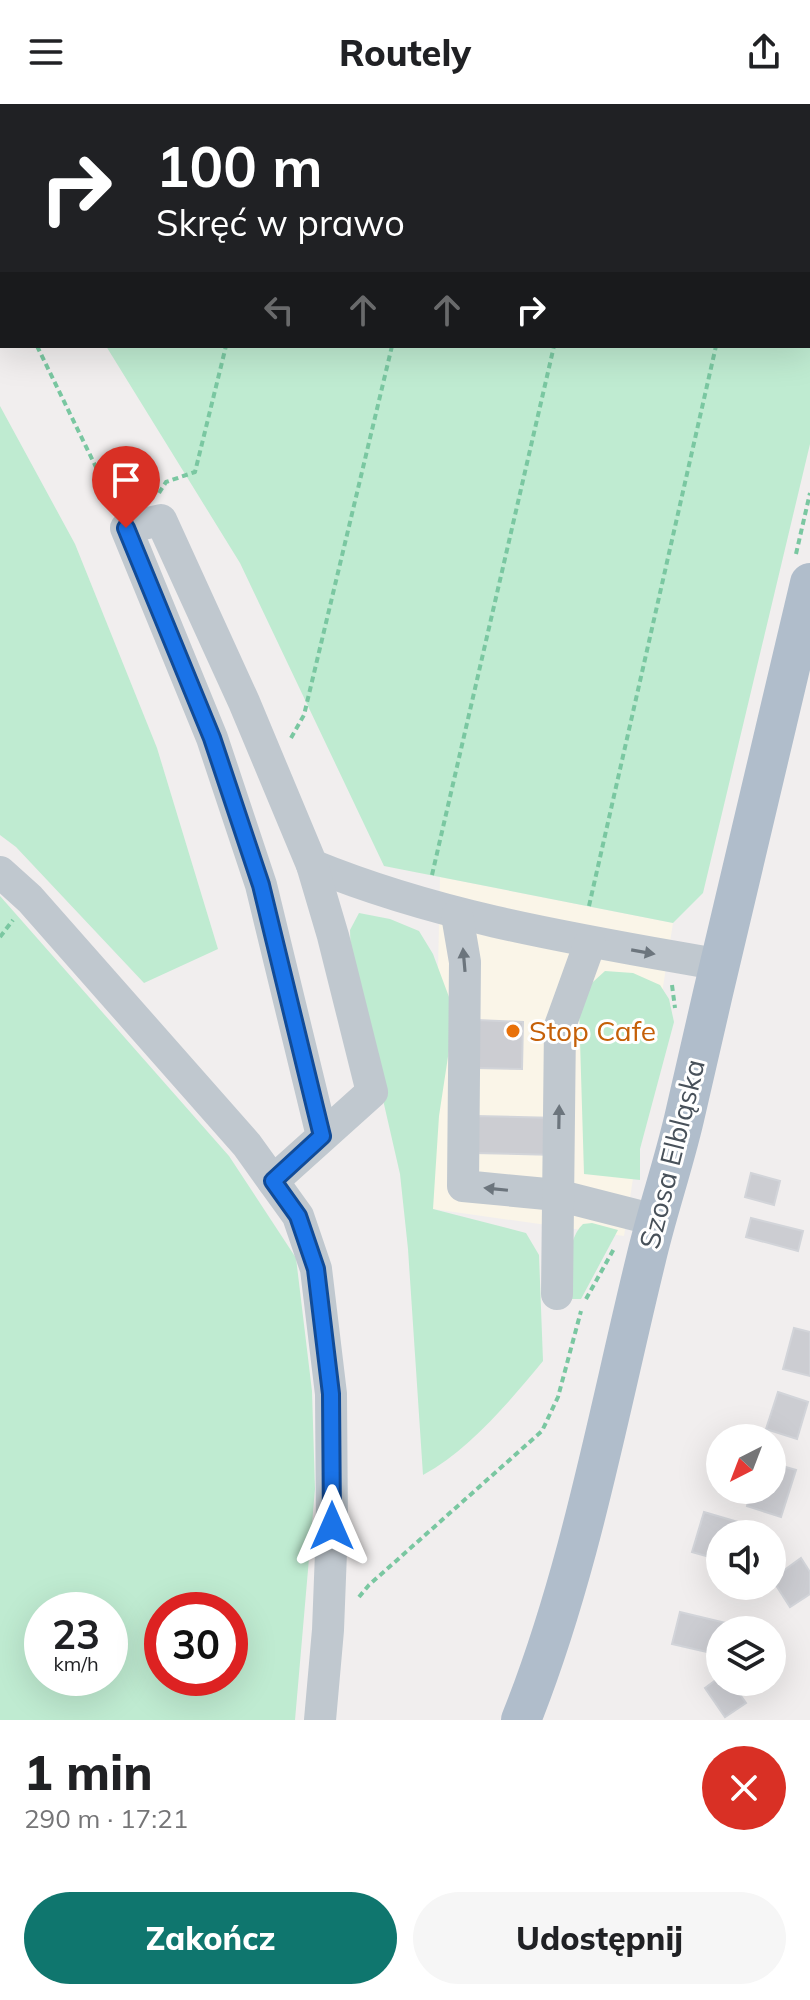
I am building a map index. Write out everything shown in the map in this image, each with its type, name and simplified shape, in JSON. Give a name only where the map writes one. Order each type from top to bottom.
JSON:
[{"type":"main road","name":"Szosa Elbląska","points":[[521,1720],[557,1622],[575,1559],[640,1216],[683,1121],[810,583]]},
{"type":"street","points":[[273,1181],[372,1092],[312,865],[244,702],[161,520],[126,528],[212,738],[261,885],[322,1136]]},
{"type":"street","points":[[312,865],[360,885],[457,915],[590,943],[721,965]]},
{"type":"street","points":[[0,872],[30,899],[202,1093],[247,1145],[298,1216],[316,1269],[331,1394],[332,1526],[324,1719]]},
{"type":"street","points":[[457,915],[465,962],[463,1186],[557,1195],[640,1216]]},
{"type":"street","points":[[557,1294],[560,1026],[590,943]]},
{"type":"path","points":[[38,348],[126,528]]},
{"type":"path","points":[[161,520],[155,498],[166,482],[195,472],[226,348]]},
{"type":"path","points":[[304,715],[392,348]]},
{"type":"path","points":[[432,875],[554,348]]},
{"type":"path","points":[[589,906],[716,348]]},
{"type":"path","points":[[677,1018],[672,988],[678,957]]},
{"type":"path","points":[[353,1605],[369,1585],[542,1431],[558,1397],[583,1306],[619,1239],[640,1216]]},
{"type":"shaded area","points":[[440,877],[673,923],[624,1236],[433,1209]]},
{"type":"green space","points":[[107,348],[810,348],[810,444],[703,893],[673,923],[384,866],[240,563]]},
{"type":"green space","points":[[0,406],[75,544],[157,748],[218,949],[144,983],[16,847],[0,835]]},
{"type":"green space","points":[[0,896],[229,1156],[296,1258],[312,1391],[315,1489],[295,1720],[0,1720]]},
{"type":"green space","points":[[359,913],[390,919],[419,931],[433,954],[449,997],[449,1050],[439,1116],[433,1209],[526,1233],[539,1255],[543,1361],[473,1438],[423,1475],[400,1174],[351,960],[350,930]]},
{"type":"green space","points":[[605,971],[633,973],[660,985],[669,999],[674,1022],[640,1149],[640,1180],[584,1174],[579,1007],[583,991]]},
{"type":"green space","points":[[592,1223],[618,1230],[581,1299],[572,1299],[570,1259],[573,1240],[583,1224]]},
{"type":"building","points":[[477,1020],[523,1022],[522,1069],[476,1068]]},
{"type":"building","points":[[475,1116],[557,1118],[556,1155],[475,1153]]},
{"type":"building","points":[[751,1173],[780,1181],[774,1205],[745,1197]]},
{"type":"building","points":[[751,1218],[803,1231],[798,1251],[746,1237]]},
{"type":"building","points":[[794,1328],[810,1332],[810,1376],[783,1369]]},
{"type":"building","points":[[778,1392],[808,1402],[797,1439],[786,1435],[786,1424],[768,1424]]},
{"type":"building","points":[[786,1467],[796,1470],[786,1501]]},
{"type":"building","points":[[748,1504],[785,1504],[781,1517]]},
{"type":"building","points":[[704,1512],[731,1520],[706,1520],[706,1556],[692,1552]]},
{"type":"building","points":[[801,1558],[810,1572],[810,1594],[790,1607],[786,1600],[786,1569]]},
{"type":"building","points":[[680,1612],[706,1618],[706,1652],[672,1644]]},
{"type":"building","points":[[711,1696],[741,1696],[746,1703],[725,1717]]},
{"type":"place","name":"Stop Cafe","points":[[513,1031]]},
{"type":"route","points":[[126,528],[212,738],[261,885],[322,1136],[273,1181],[298,1216],[316,1269],[331,1394],[332,1526]]}]
